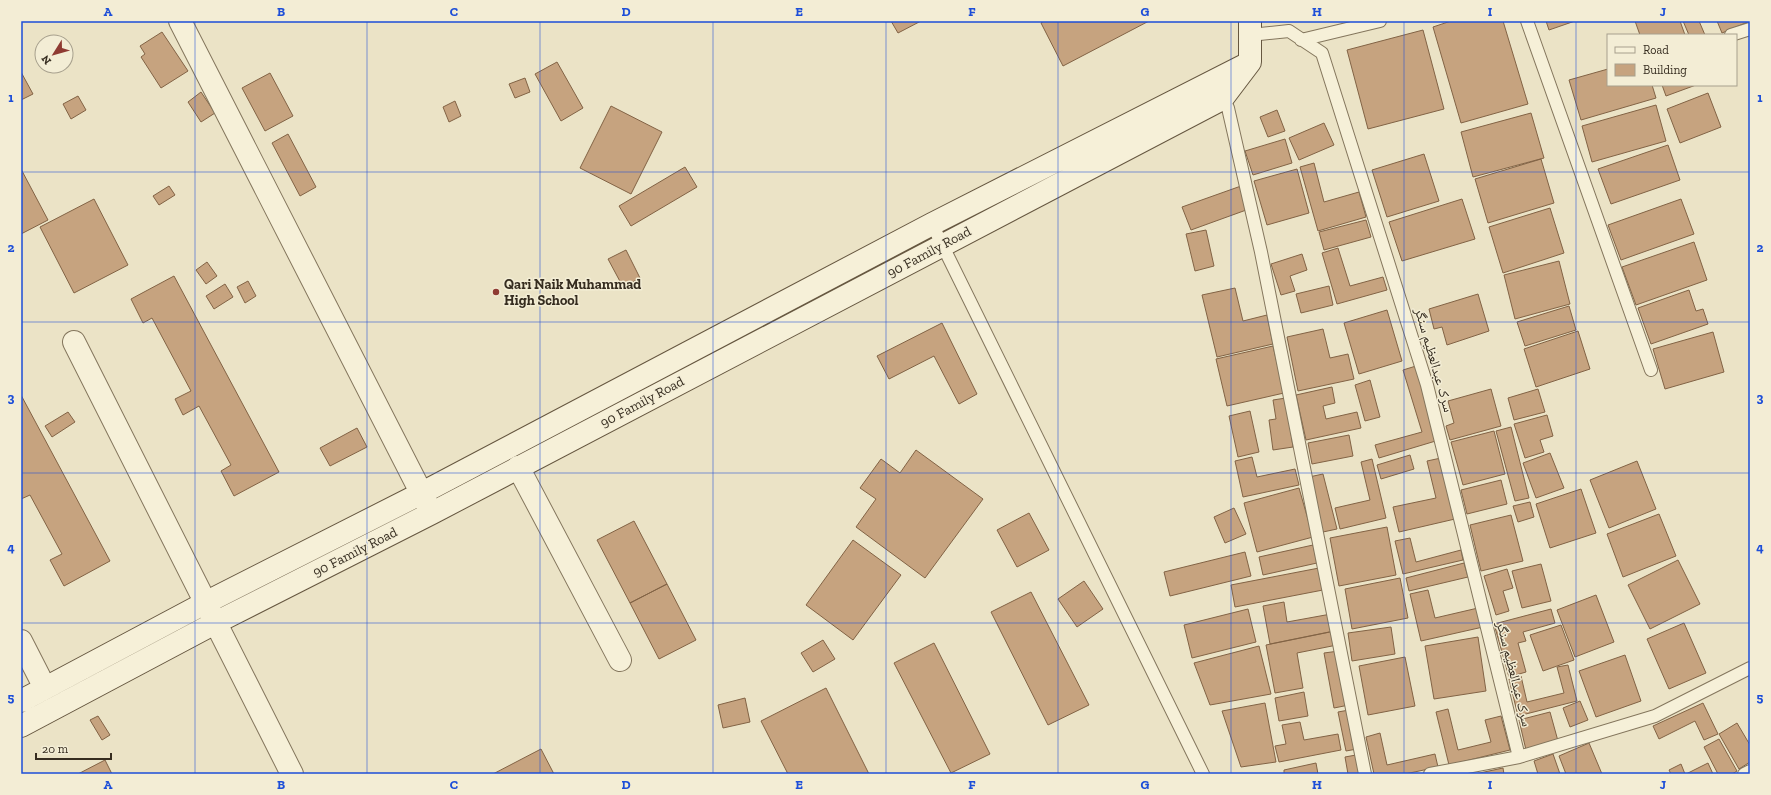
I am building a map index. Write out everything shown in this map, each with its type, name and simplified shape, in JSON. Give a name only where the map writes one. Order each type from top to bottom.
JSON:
[{"type":"street","points":[[180,21],[432,513]]},
{"type":"street","points":[[1250,28],[1250,62]]},
{"type":"street","name":"90 Family Road","points":[[21,701],[205,603],[422,493],[932,224],[1250,62]]},
{"type":"street","name":"90 Family Road","points":[[21,726],[215,623],[432,513],[518,466],[1222,99],[1250,62]]},
{"type":"street","points":[[74,342],[292,774]]},
{"type":"street","points":[[518,466],[620,660]]},
{"type":"street","points":[[21,641],[45,688]]},
{"type":"lane","points":[[1301,40],[1380,21]]},
{"type":"lane","points":[[1526,21],[1651,370]]},
{"type":"lane","name":"سرک عبدالعظیم سنگر","points":[[1250,28],[1289,31],[1322,53],[1427,385],[1519,757]]},
{"type":"lane","points":[[1734,34],[1750,29]]},
{"type":"lane","points":[[1214,79],[1222,99],[1228,108],[1261,252],[1365,774]]},
{"type":"lane","points":[[932,224],[1203,774]]},
{"type":"lane","points":[[1430,774],[1519,757],[1655,716],[1750,668]]},
{"type":"lane","points":[[1744,774],[1750,771]]},
{"type":"building","points":[[891,21],[921,21],[898,33]]},
{"type":"building","points":[[1044,21],[1149,21],[1063,66],[1041,23]]},
{"type":"building","points":[[1451,21],[1503,21],[1528,104],[1461,123],[1433,27]]},
{"type":"building","points":[[1546,21],[1575,21],[1549,30]]},
{"type":"building","points":[[1635,21],[1680,21],[1685,34],[1640,34]]},
{"type":"building","points":[[1683,21],[1699,21],[1705,34],[1689,34]]},
{"type":"building","points":[[1717,21],[1750,21],[1722,33]]},
{"type":"building","points":[[1423,30],[1444,109],[1368,129],[1347,50]]},
{"type":"building","points":[[162,32],[188,71],[161,88],[141,57],[145,54],[140,46]]},
{"type":"building","points":[[557,62],[583,108],[561,121],[535,74]]},
{"type":"building","points":[[1607,69],[1607,86],[1652,86],[1656,98],[1581,120],[1569,80]]},
{"type":"building","points":[[21,72],[33,94],[21,100]]},
{"type":"building","points":[[270,73],[293,116],[265,131],[242,88]]},
{"type":"building","points":[[525,78],[530,92],[515,98],[509,84]]},
{"type":"building","points":[[1662,86],[1693,86],[1666,96]]},
{"type":"building","points":[[201,92],[215,113],[201,122],[188,102]]},
{"type":"building","points":[[1708,93],[1721,127],[1680,143],[1667,109]]},
{"type":"building","points":[[78,96],[86,110],[71,119],[63,104]]},
{"type":"building","points":[[455,101],[461,116],[449,122],[443,107]]},
{"type":"building","points":[[1656,105],[1666,141],[1592,162],[1582,126]]},
{"type":"building","points":[[611,106],[662,132],[631,194],[580,168]]},
{"type":"building","points":[[1277,110],[1285,131],[1268,137],[1260,117]]},
{"type":"building","points":[[1531,113],[1544,158],[1473,177],[1461,132]]},
{"type":"building","points":[[1324,123],[1334,145],[1299,160],[1289,138]]},
{"type":"building","points":[[288,134],[316,187],[300,196],[272,143]]},
{"type":"building","points":[[1285,139],[1292,163],[1253,175],[1245,151]]},
{"type":"building","points":[[1668,145],[1680,180],[1611,204],[1598,169]]},
{"type":"building","points":[[1424,154],[1439,201],[1387,217],[1372,170]]},
{"type":"building","points":[[1541,159],[1554,203],[1488,223],[1475,179]]},
{"type":"building","points":[[1314,163],[1324,202],[1359,192],[1366,217],[1318,231],[1300,167]]},
{"type":"building","points":[[685,167],[697,187],[631,226],[619,206]]},
{"type":"building","points":[[21,169],[48,220],[21,234]]},
{"type":"building","points":[[1297,169],[1309,213],[1267,225],[1254,181]]},
{"type":"building","points":[[169,186],[175,195],[159,205],[153,196]]},
{"type":"building","points":[[1241,186],[1249,209],[1191,230],[1182,207]]},
{"type":"building","points":[[94,199],[128,265],[74,293],[40,227]]},
{"type":"building","points":[[1462,199],[1475,239],[1402,261],[1389,222]]},
{"type":"building","points":[[1681,199],[1694,234],[1621,260],[1608,225]]},
{"type":"building","points":[[1550,208],[1564,253],[1503,273],[1489,227]]},
{"type":"building","points":[[1366,220],[1371,237],[1324,250],[1319,232]]},
{"type":"building","points":[[1206,230],[1214,266],[1195,271],[1186,234]]},
{"type":"building","points":[[1694,242],[1707,280],[1636,305],[1622,267]]},
{"type":"building","points":[[1338,248],[1350,286],[1383,277],[1387,290],[1337,304],[1322,253]]},
{"type":"building","points":[[626,250],[640,278],[623,287],[608,259]]},
{"type":"building","points":[[1302,254],[1307,270],[1290,276],[1295,291],[1281,295],[1271,264]]},
{"type":"building","points":[[1559,261],[1570,304],[1515,319],[1504,275]]},
{"type":"building","points":[[207,262],[217,276],[206,284],[196,270]]},
{"type":"building","points":[[174,276],[279,472],[234,496],[221,471],[231,465],[199,406],[183,415],[175,399],[191,391],[152,318],[143,323],[131,299]]},
{"type":"building","points":[[248,281],[256,296],[245,303],[237,287]]},
{"type":"building","points":[[225,284],[233,297],[214,309],[206,296]]},
{"type":"building","points":[[1329,286],[1333,305],[1301,313],[1296,294]]},
{"type":"building","points":[[1235,288],[1243,321],[1267,315],[1273,344],[1217,357],[1202,295]]},
{"type":"building","points":[[1689,290],[1696,311],[1703,309],[1708,324],[1651,344],[1638,308]]},
{"type":"building","points":[[1478,294],[1489,331],[1447,345],[1442,327],[1434,329],[1429,309]]},
{"type":"building","points":[[1569,306],[1576,330],[1525,346],[1517,322]]},
{"type":"building","points":[[1387,310],[1402,361],[1359,374],[1344,323]]},
{"type":"building","points":[[942,323],[977,394],[959,404],[934,356],[889,379],[877,356]]},
{"type":"building","points":[[1323,329],[1330,358],[1348,354],[1354,379],[1298,391],[1287,337]]},
{"type":"building","points":[[1578,331],[1590,369],[1536,387],[1524,349]]},
{"type":"building","points":[[1713,332],[1724,372],[1665,389],[1653,349]]},
{"type":"building","points":[[1273,346],[1284,393],[1227,406],[1216,359]]},
{"type":"building","points":[[1416,366],[1439,440],[1379,458],[1375,445],[1422,432],[1403,370]]},
{"type":"building","points":[[1370,380],[1380,417],[1365,421],[1355,385]]},
{"type":"building","points":[[1332,387],[1335,403],[1323,406],[1326,419],[1357,412],[1361,428],[1306,440],[1296,395]]},
{"type":"building","points":[[1491,389],[1501,426],[1450,440],[1446,426],[1454,423],[1448,401]]},
{"type":"building","points":[[1538,389],[1545,412],[1514,420],[1508,398]]},
{"type":"building","points":[[21,395],[110,561],[64,586],[50,560],[62,554],[30,495],[21,499]]},
{"type":"building","points":[[1286,398],[1293,447],[1273,450],[1269,420],[1276,419],[1273,400]]},
{"type":"building","points":[[1250,411],[1259,452],[1238,457],[1229,416]]},
{"type":"building","points":[[68,412],[75,422],[52,437],[45,426]]},
{"type":"building","points":[[1547,415],[1553,436],[1540,440],[1544,452],[1525,458],[1514,424]]},
{"type":"building","points":[[1511,427],[1529,498],[1515,501],[1496,431]]},
{"type":"building","points":[[357,428],[367,447],[330,466],[320,448]]},
{"type":"building","points":[[1494,431],[1505,474],[1463,485],[1451,442]]},
{"type":"building","points":[[1349,435],[1353,456],[1312,464],[1308,443]]},
{"type":"building","points":[[916,450],[983,499],[925,578],[856,527],[876,499],[860,488],[881,459],[900,473]]},
{"type":"building","points":[[1550,453],[1564,488],[1536,498],[1523,463]]},
{"type":"building","points":[[1410,455],[1414,469],[1381,479],[1377,465]]},
{"type":"building","points":[[1252,457],[1257,477],[1295,469],[1299,485],[1243,497],[1235,461]]},
{"type":"building","points":[[1441,458],[1455,519],[1399,532],[1393,507],[1436,498],[1427,461]]},
{"type":"building","points":[[1372,459],[1386,518],[1340,529],[1335,508],[1370,500],[1361,462]]},
{"type":"building","points":[[1637,461],[1656,509],[1609,528],[1590,480]]},
{"type":"building","points":[[1323,474],[1337,529],[1323,532],[1309,477]]},
{"type":"building","points":[[1501,480],[1507,504],[1467,514],[1461,490]]},
{"type":"building","points":[[1299,488],[1313,537],[1257,552],[1244,503]]},
{"type":"building","points":[[1581,489],[1596,533],[1550,548],[1536,504]]},
{"type":"building","points":[[1530,502],[1534,517],[1518,522],[1513,506]]},
{"type":"building","points":[[1234,508],[1246,534],[1225,543],[1214,517]]},
{"type":"building","points":[[1029,513],[1049,550],[1017,567],[997,530]]},
{"type":"building","points":[[1659,514],[1676,556],[1623,577],[1607,534]]},
{"type":"building","points":[[1511,515],[1523,561],[1481,571],[1470,525]]},
{"type":"building","points":[[634,521],[667,584],[630,603],[597,540]]},
{"type":"building","points":[[1387,527],[1396,575],[1339,586],[1330,538]]},
{"type":"building","points":[[1410,538],[1416,562],[1461,550],[1463,560],[1403,574],[1395,541]]},
{"type":"building","points":[[853,540],[901,575],[853,640],[806,605]]},
{"type":"building","points":[[1313,545],[1317,563],[1263,575],[1259,557]]},
{"type":"building","points":[[1245,552],[1251,576],[1170,596],[1164,572]]},
{"type":"building","points":[[1678,560],[1700,604],[1650,629],[1628,585]]},
{"type":"building","points":[[1464,563],[1468,577],[1409,591],[1406,578]]},
{"type":"building","points":[[1541,564],[1551,601],[1522,608],[1512,571]]},
{"type":"building","points":[[1319,568],[1323,590],[1235,607],[1231,585]]},
{"type":"building","points":[[1507,569],[1513,588],[1503,591],[1509,611],[1496,615],[1484,576]]},
{"type":"building","points":[[1400,578],[1408,618],[1352,629],[1345,589]]},
{"type":"building","points":[[1084,581],[1103,609],[1077,627],[1058,599]]},
{"type":"building","points":[[667,584],[696,640],[659,659],[630,603]]},
{"type":"building","points":[[1428,590],[1435,618],[1478,608],[1483,627],[1421,641],[1410,594]]},
{"type":"building","points":[[1031,592],[1089,705],[1048,725],[991,612]]},
{"type":"building","points":[[1596,595],[1614,642],[1575,657],[1557,610]]},
{"type":"building","points":[[1284,602],[1287,622],[1331,614],[1334,631],[1270,644],[1263,606]]},
{"type":"building","points":[[1248,609],[1256,642],[1192,658],[1184,625]]},
{"type":"building","points":[[1551,609],[1555,623],[1523,632],[1526,641],[1518,643],[1526,672],[1509,677],[1494,624]]},
{"type":"building","points":[[1684,623],[1706,673],[1669,689],[1647,639]]},
{"type":"building","points":[[1561,625],[1574,660],[1543,671],[1530,635]]},
{"type":"building","points":[[1391,627],[1395,654],[1352,661],[1348,633]]},
{"type":"building","points":[[1335,631],[1337,645],[1297,653],[1303,688],[1275,693],[1266,645]]},
{"type":"building","points":[[1478,637],[1486,691],[1434,699],[1425,646]]},
{"type":"building","points":[[823,640],[835,659],[813,672],[801,653]]},
{"type":"building","points":[[934,643],[990,754],[951,773],[894,663]]},
{"type":"building","points":[[1259,646],[1271,694],[1210,705],[1194,663]]},
{"type":"building","points":[[1339,651],[1349,705],[1334,708],[1324,653]]},
{"type":"building","points":[[1625,655],[1641,701],[1596,717],[1579,671]]},
{"type":"building","points":[[1405,657],[1415,706],[1368,715],[1359,666]]},
{"type":"building","points":[[1568,665],[1577,701],[1518,716],[1509,679],[1521,676],[1527,702],[1564,693],[1557,667]]},
{"type":"building","points":[[826,688],[869,774],[788,774],[761,721]]},
{"type":"building","points":[[1304,692],[1308,716],[1279,721],[1275,698]]},
{"type":"building","points":[[745,698],[750,722],[723,728],[718,705]]},
{"type":"building","points":[[1580,701],[1588,720],[1570,727],[1563,708]]},
{"type":"building","points":[[1265,703],[1276,762],[1241,767],[1222,711]]},
{"type":"building","points":[[1703,703],[1718,734],[1704,740],[1695,721],[1659,739],[1653,726]]},
{"type":"building","points":[[1448,709],[1458,750],[1491,742],[1485,720],[1501,716],[1510,750],[1449,765],[1436,712]]},
{"type":"building","points":[[1349,710],[1357,749],[1346,751],[1338,712]]},
{"type":"building","points":[[1550,712],[1558,741],[1526,750],[1519,720]]},
{"type":"building","points":[[98,716],[110,735],[102,740],[90,720]]},
{"type":"building","points":[[1300,722],[1304,740],[1338,734],[1341,750],[1279,762],[1275,746],[1286,744],[1282,725]]},
{"type":"building","points":[[1737,723],[1750,745],[1750,762],[1739,769],[1719,734]]},
{"type":"building","points":[[1380,733],[1387,765],[1435,754],[1438,767],[1405,774],[1374,774],[1366,737]]},
{"type":"building","points":[[1719,739],[1737,771],[1732,774],[1718,774],[1704,747]]},
{"type":"building","points":[[1589,743],[1602,774],[1566,774],[1559,756]]},
{"type":"building","points":[[541,749],[554,774],[493,774]]},
{"type":"building","points":[[1553,754],[1560,774],[1538,774],[1534,761]]},
{"type":"building","points":[[1356,755],[1360,774],[1348,774],[1345,757]]},
{"type":"building","points":[[105,760],[112,774],[78,774]]},
{"type":"building","points":[[1316,763],[1318,774],[1284,774],[1284,770]]},
{"type":"building","points":[[1708,763],[1713,774],[1686,774]]},
{"type":"building","points":[[1681,764],[1685,774],[1671,774],[1669,770]]},
{"type":"building","points":[[1503,768],[1504,774],[1475,774]]},
{"type":"place","name":"Qari Naik Muhammad High School","points":[[496,292]]}]
